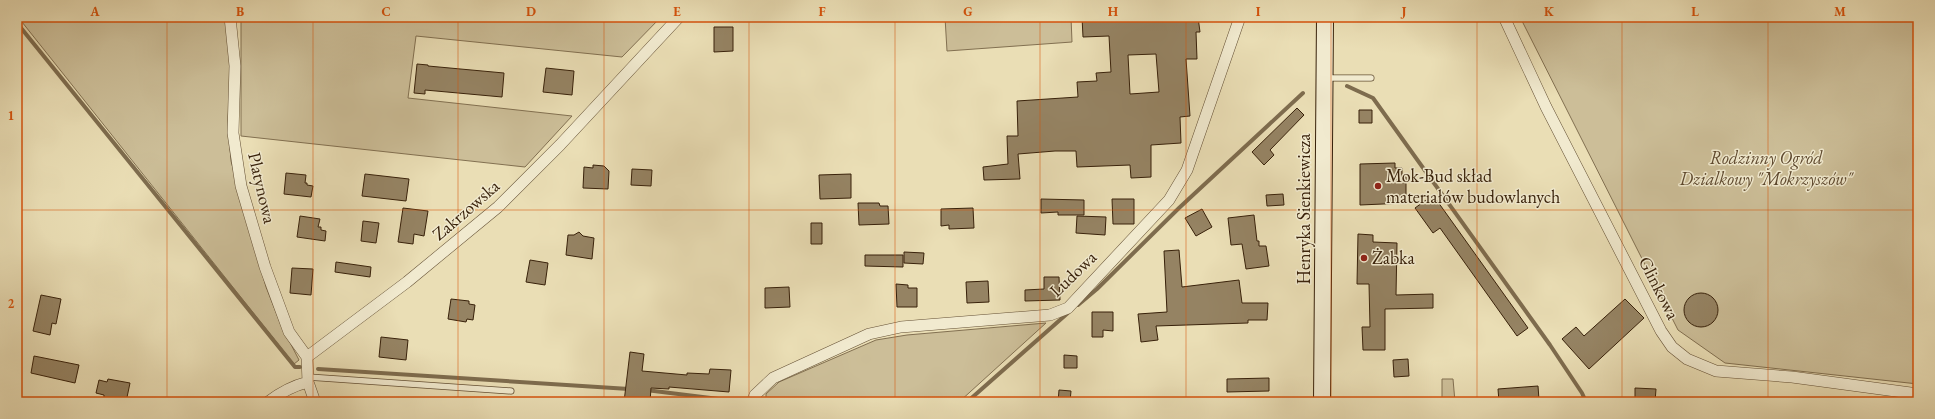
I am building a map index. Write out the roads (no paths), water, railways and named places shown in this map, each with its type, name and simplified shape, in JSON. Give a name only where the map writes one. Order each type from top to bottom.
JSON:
[{"type":"main road","name":"Henryka Sienkiewicza","points":[[1322,402],[1325,17]]},
{"type":"street","name":"Platynowa","points":[[230,17],[235,66],[233,133],[241,186],[265,267],[289,332],[307,356]]},
{"type":"street","name":"Zakrzowska","points":[[307,356],[407,282],[498,207],[560,145],[679,17]]},
{"type":"street","name":"Ludowa","points":[[752,402],[755,395],[773,378],[869,334],[901,327],[1050,315],[1068,308],[1169,200],[1187,170],[1240,17]]},
{"type":"street","name":"Glinkowa","points":[[1504,17],[1546,107],[1661,331],[1672,347],[1688,359],[1716,371],[1792,377],[1918,394]]},
{"type":"street","points":[[307,356],[308,379],[315,402]]},
{"type":"street","points":[[268,402],[285,390],[308,379]]},
{"type":"lane","points":[[1324,78],[1371,78]]},
{"type":"lane","points":[[308,379],[511,392]]},
{"type":"waterway","points":[[17,23],[295,367],[300,367]]},
{"type":"waterway","points":[[1347,86],[1373,98],[1550,345],[1582,393],[1586,402]]},
{"type":"waterway","points":[[1078,305],[1097,289],[1179,208],[1303,93]]},
{"type":"waterway","points":[[967,402],[1069,312]]},
{"type":"waterway","points":[[318,369],[629,389]]},
{"type":"waterway","points":[[646,390],[743,402]]},
{"type":"place","name":"Mok-Bud skład materiałów budowlanych","points":[[1378,186]]},
{"type":"place","name":"Żabka","points":[[1364,258]]},
{"type":"park label","name":"Rodzinny Ogród Dzialkowy \"Mokrzyszów\"","points":[[1766,168]]}]
